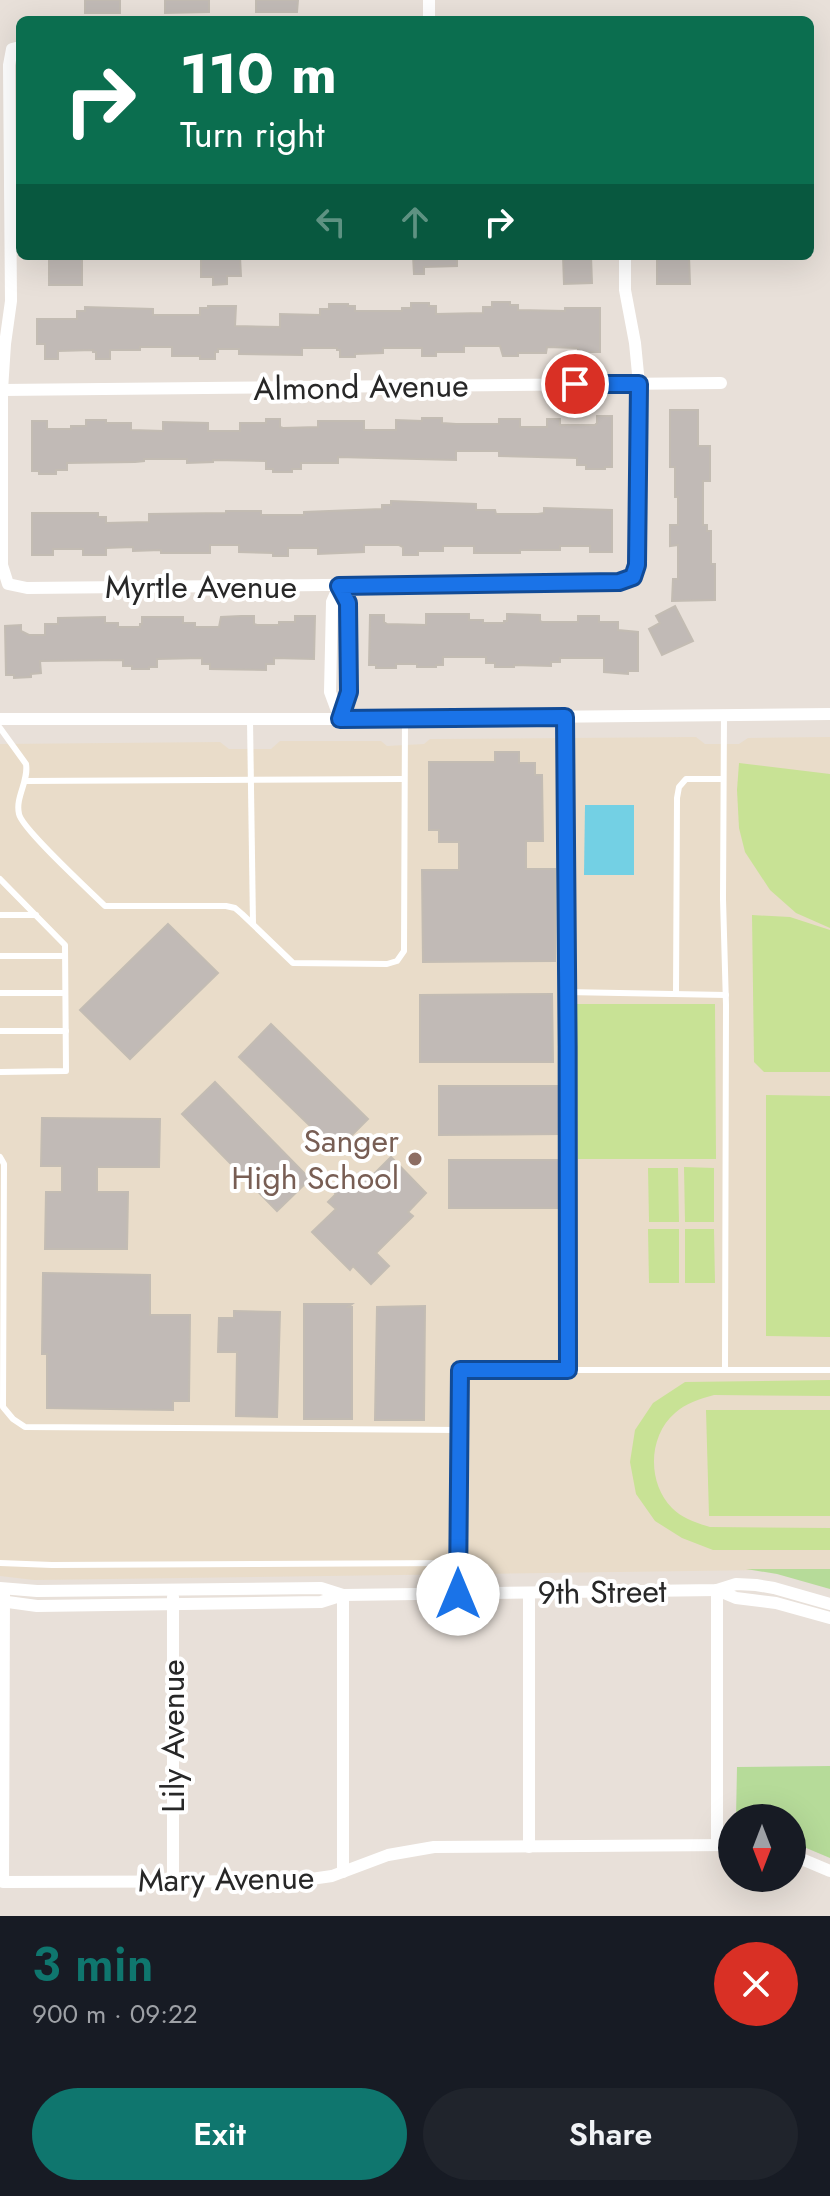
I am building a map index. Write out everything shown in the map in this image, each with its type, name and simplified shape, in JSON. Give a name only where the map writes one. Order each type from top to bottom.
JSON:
[{"type":"street","points":[[2,390],[9,65],[16,48]]},
{"type":"street","points":[[625,260],[625,290],[639,384]]},
{"type":"street","name":"Almond Avenue","points":[[2,390],[721,383]]},
{"type":"street","name":"Myrtle Avenue","points":[[2,390],[2,565],[8,584],[27,588],[339,586],[619,582],[633,577],[637,565],[639,384]]},
{"type":"street","points":[[339,586],[348,603],[349,692],[340,719]]},
{"type":"street","points":[[339,586],[332,602],[330,692],[340,719]]},
{"type":"street","points":[[0,719],[830,714]]},
{"type":"street","name":"9th Street","points":[[2,1595],[37,1606],[173,1605],[321,1602],[343,1595],[717,1590],[736,1584],[774,1588],[830,1604]]},
{"type":"street","name":"9th Street","points":[[2,1595],[37,1591],[321,1588],[343,1595]]},
{"type":"street","name":"Lily Avenue","points":[[173,1590],[173,1881]]},
{"type":"street","points":[[717,1590],[717,1845]]},
{"type":"street","name":"9th Street","points":[[717,1590],[736,1598],[776,1603],[830,1618]]},
{"type":"street","points":[[529,1593],[529,1847]]},
{"type":"street","name":"Mary Avenue","points":[[2,1595],[3,1882],[297,1881],[332,1876],[388,1855],[434,1847],[717,1845]]},
{"type":"street","points":[[343,1595],[343,1872]]},
{"type":"street","points":[[806,1861],[830,1871]]},
{"type":"lane","points":[[724,715],[725,1370]]},
{"type":"lane","points":[[565,717],[568,1370]]},
{"type":"lane","points":[[0,728],[26,764],[19,815],[29,830],[105,906],[226,906],[235,908],[293,963],[387,964],[397,961],[404,951],[405,718]]},
{"type":"lane","points":[[250,719],[253,924]]},
{"type":"lane","points":[[25,781],[404,779]]},
{"type":"lane","points":[[676,994],[679,787],[686,779],[723,779]]},
{"type":"lane","points":[[0,879],[65,945],[66,1031],[66,1071],[0,1072]]},
{"type":"lane","points":[[0,915],[36,915]]},
{"type":"lane","points":[[0,956],[65,956]]},
{"type":"lane","points":[[566,992],[726,995]]},
{"type":"lane","points":[[0,993],[65,993]]},
{"type":"lane","points":[[0,1031],[66,1031]]},
{"type":"lane","points":[[0,1157],[4,1164],[2,1407],[25,1427],[459,1430]]},
{"type":"lane","points":[[458,1594],[460,1370],[830,1370]]},
{"type":"lane","points":[[0,1563],[458,1563]]},
{"type":"shaded area","name":"Sanger High School","points":[[696,737],[705,744],[739,744],[748,738],[830,737],[830,1569],[34,1580],[0,1576],[0,744],[220,742],[229,749],[271,749],[280,741],[381,741],[387,746],[424,744],[430,739]]},
{"type":"green space","points":[[739,763],[830,774],[830,928],[796,913],[770,890],[745,852],[739,828]]},
{"type":"green space","points":[[752,915],[790,917],[830,930],[830,1072],[764,1072],[754,1062]]},
{"type":"green space","points":[[577,1004],[715,1004],[716,1159],[578,1159]]},
{"type":"green space","points":[[766,1095],[830,1096],[830,1337],[766,1336]]},
{"type":"green space","points":[[684,1167],[714,1168],[714,1222],[685,1222]]},
{"type":"green space","points":[[648,1168],[678,1168],[679,1222],[649,1222]]},
{"type":"green space","points":[[648,1229],[679,1229],[679,1283],[649,1283]]},
{"type":"green space","points":[[685,1229],[714,1229],[715,1283],[685,1283]]},
{"type":"green space","points":[[830,1380],[830,1396],[714,1395],[688,1404],[666,1423],[654,1460],[658,1486],[664,1498],[672,1508],[694,1522],[710,1527],[830,1528],[830,1550],[713,1550],[682,1538],[655,1521],[636,1494],[630,1462],[635,1430],[653,1403],[685,1382]]},
{"type":"green space","points":[[706,1410],[830,1410],[830,1516],[709,1516]]},
{"type":"green space","points":[[746,1569],[830,1569],[830,1589],[777,1574]]},
{"type":"green space","points":[[830,1766],[830,1858],[806,1848],[806,1804],[736,1804],[737,1767]]},
{"type":"water","points":[[585,805],[634,805],[634,875],[584,875]]},
{"type":"building","points":[[85,0],[120,0],[120,13],[85,13]]},
{"type":"building","points":[[165,0],[209,0],[209,12],[165,13]]},
{"type":"building","points":[[256,0],[298,0],[297,12],[256,12]]},
{"type":"building","points":[[49,260],[82,260],[82,285],[49,285]]},
{"type":"building","points":[[201,260],[240,260],[241,276],[227,276],[227,284],[213,285],[213,277],[201,277]]},
{"type":"building","points":[[413,260],[457,260],[457,266],[424,267],[424,274],[414,274]]},
{"type":"building","points":[[563,260],[591,260],[592,283],[564,284]]},
{"type":"building","points":[[657,260],[689,260],[690,284],[657,284]]},
{"type":"building","points":[[492,302],[510,302],[510,305],[518,305],[518,310],[600,308],[600,352],[547,347],[546,353],[503,356],[500,346],[464,346],[464,352],[436,352],[436,356],[422,356],[422,348],[383,348],[383,353],[340,357],[337,348],[302,348],[302,355],[239,354],[239,349],[218,349],[215,359],[200,359],[200,356],[172,356],[172,347],[140,347],[140,350],[110,350],[110,359],[96,359],[93,350],[58,351],[58,359],[45,359],[45,344],[37,344],[37,319],[77,319],[77,311],[85,311],[85,307],[153,309],[153,315],[200,315],[200,308],[208,306],[236,306],[235,326],[280,327],[280,314],[320,315],[320,309],[329,309],[329,304],[348,304],[355,306],[355,311],[402,311],[402,308],[411,308],[411,303],[429,303],[429,306],[436,306],[436,314],[483,313],[483,307],[492,307]]},
{"type":"building","points":[[670,410],[698,410],[698,446],[710,446],[710,481],[703,481],[703,525],[711,531],[715,600],[672,601],[673,579],[678,579],[678,545],[670,546],[670,525],[678,525],[678,497],[675,497],[675,467],[670,467]]},
{"type":"building","points":[[597,416],[612,416],[612,467],[605,469],[586,469],[586,465],[577,465],[577,458],[499,456],[499,451],[456,451],[456,460],[338,457],[338,463],[301,463],[301,469],[292,469],[292,472],[273,472],[273,469],[266,469],[266,461],[187,463],[187,459],[67,463],[67,470],[56,470],[56,474],[32,471],[32,421],[47,421],[47,429],[71,429],[71,426],[86,426],[86,420],[106,420],[106,423],[131,423],[131,430],[163,431],[163,422],[208,423],[208,431],[240,431],[240,423],[266,423],[266,419],[280,419],[280,427],[283,428],[318,427],[318,421],[364,421],[364,430],[396,430],[396,420],[422,421],[422,418],[442,418],[442,423],[456,424],[499,424],[499,419],[520,419],[520,427],[547,427],[547,419],[560,419],[560,425],[595,425]]},
{"type":"building","points":[[391,501],[476,504],[476,510],[495,510],[496,514],[538,514],[544,513],[544,508],[612,510],[612,552],[590,552],[590,546],[560,546],[560,550],[474,553],[474,546],[443,546],[443,551],[418,551],[418,555],[403,555],[403,547],[399,545],[364,545],[364,552],[318,554],[318,548],[288,548],[288,556],[273,556],[273,553],[239,552],[239,545],[210,545],[210,553],[133,551],[133,547],[106,548],[106,555],[83,555],[83,549],[53,549],[53,555],[32,555],[32,513],[98,513],[98,517],[106,517],[106,523],[149,522],[149,514],[261,511],[261,515],[304,515],[304,512],[382,509],[382,505],[391,505]]},
{"type":"building","points":[[675,606],[693,641],[662,655],[649,629],[660,623],[656,616]]},
{"type":"building","points":[[426,614],[469,614],[469,620],[483,620],[483,623],[504,623],[507,614],[540,615],[542,622],[578,622],[578,616],[599,616],[599,622],[618,622],[618,630],[638,632],[638,671],[628,671],[628,674],[604,672],[604,658],[560,658],[560,662],[551,662],[551,666],[495,667],[495,663],[486,663],[486,657],[443,657],[443,665],[436,667],[396,664],[396,668],[376,668],[376,665],[369,665],[370,615],[384,615],[387,624],[426,625]]},
{"type":"building","points":[[254,616],[254,624],[279,625],[279,622],[295,622],[295,616],[315,616],[314,659],[274,658],[274,664],[266,664],[266,670],[210,669],[210,664],[202,664],[202,658],[157,659],[157,667],[149,669],[123,666],[123,660],[40,661],[41,673],[14,678],[14,675],[6,675],[5,626],[21,625],[21,631],[29,635],[45,635],[45,624],[58,624],[58,618],[105,617],[105,623],[118,623],[118,627],[140,627],[142,617],[183,617],[183,623],[195,623],[195,627],[219,627],[221,617]]},
{"type":"building","points":[[495,752],[519,752],[519,763],[535,763],[535,775],[542,775],[543,841],[526,841],[526,869],[555,869],[555,961],[423,962],[422,870],[459,870],[459,842],[439,842],[439,830],[429,830],[429,762],[495,762]]},
{"type":"building","points":[[168,924],[218,973],[130,1059],[80,1010]]},
{"type":"building","points":[[552,994],[553,1062],[420,1062],[420,995]]},
{"type":"building","points":[[271,1024],[368,1119],[336,1151],[239,1057]]},
{"type":"building","points":[[215,1082],[310,1179],[277,1211],[182,1114]]},
{"type":"building","points":[[439,1086],[561,1086],[561,1134],[439,1135]]},
{"type":"building","points":[[42,1118],[160,1119],[159,1167],[97,1167],[97,1192],[128,1192],[127,1249],[45,1249],[46,1192],[62,1192],[62,1166],[41,1166]]},
{"type":"building","points":[[391,1157],[426,1193],[408,1212],[413,1216],[376,1253],[389,1266],[371,1284],[353,1266],[350,1270],[312,1232],[336,1209],[328,1202],[336,1194],[332,1190],[348,1174],[353,1179],[359,1173],[367,1181]]},
{"type":"building","points":[[449,1160],[561,1160],[561,1208],[449,1208]]},
{"type":"building","points":[[43,1273],[150,1275],[150,1315],[190,1315],[189,1401],[173,1401],[173,1410],[47,1408],[47,1354],[42,1354]]},
{"type":"building","points":[[304,1304],[352,1304],[348,1307],[352,1307],[352,1419],[304,1419]]},
{"type":"building","points":[[425,1306],[424,1420],[375,1420],[377,1307]]},
{"type":"building","points":[[234,1311],[280,1312],[277,1417],[236,1416],[237,1352],[218,1352],[219,1318],[234,1318]]},
{"type":"place","name":"Sanger High School","points":[[415,1159]]},
{"type":"route","points":[[458,1594],[460,1370],[568,1370],[565,717],[340,719],[349,692],[348,603],[339,586],[619,582],[633,577],[637,565],[639,384],[575,384]]}]
